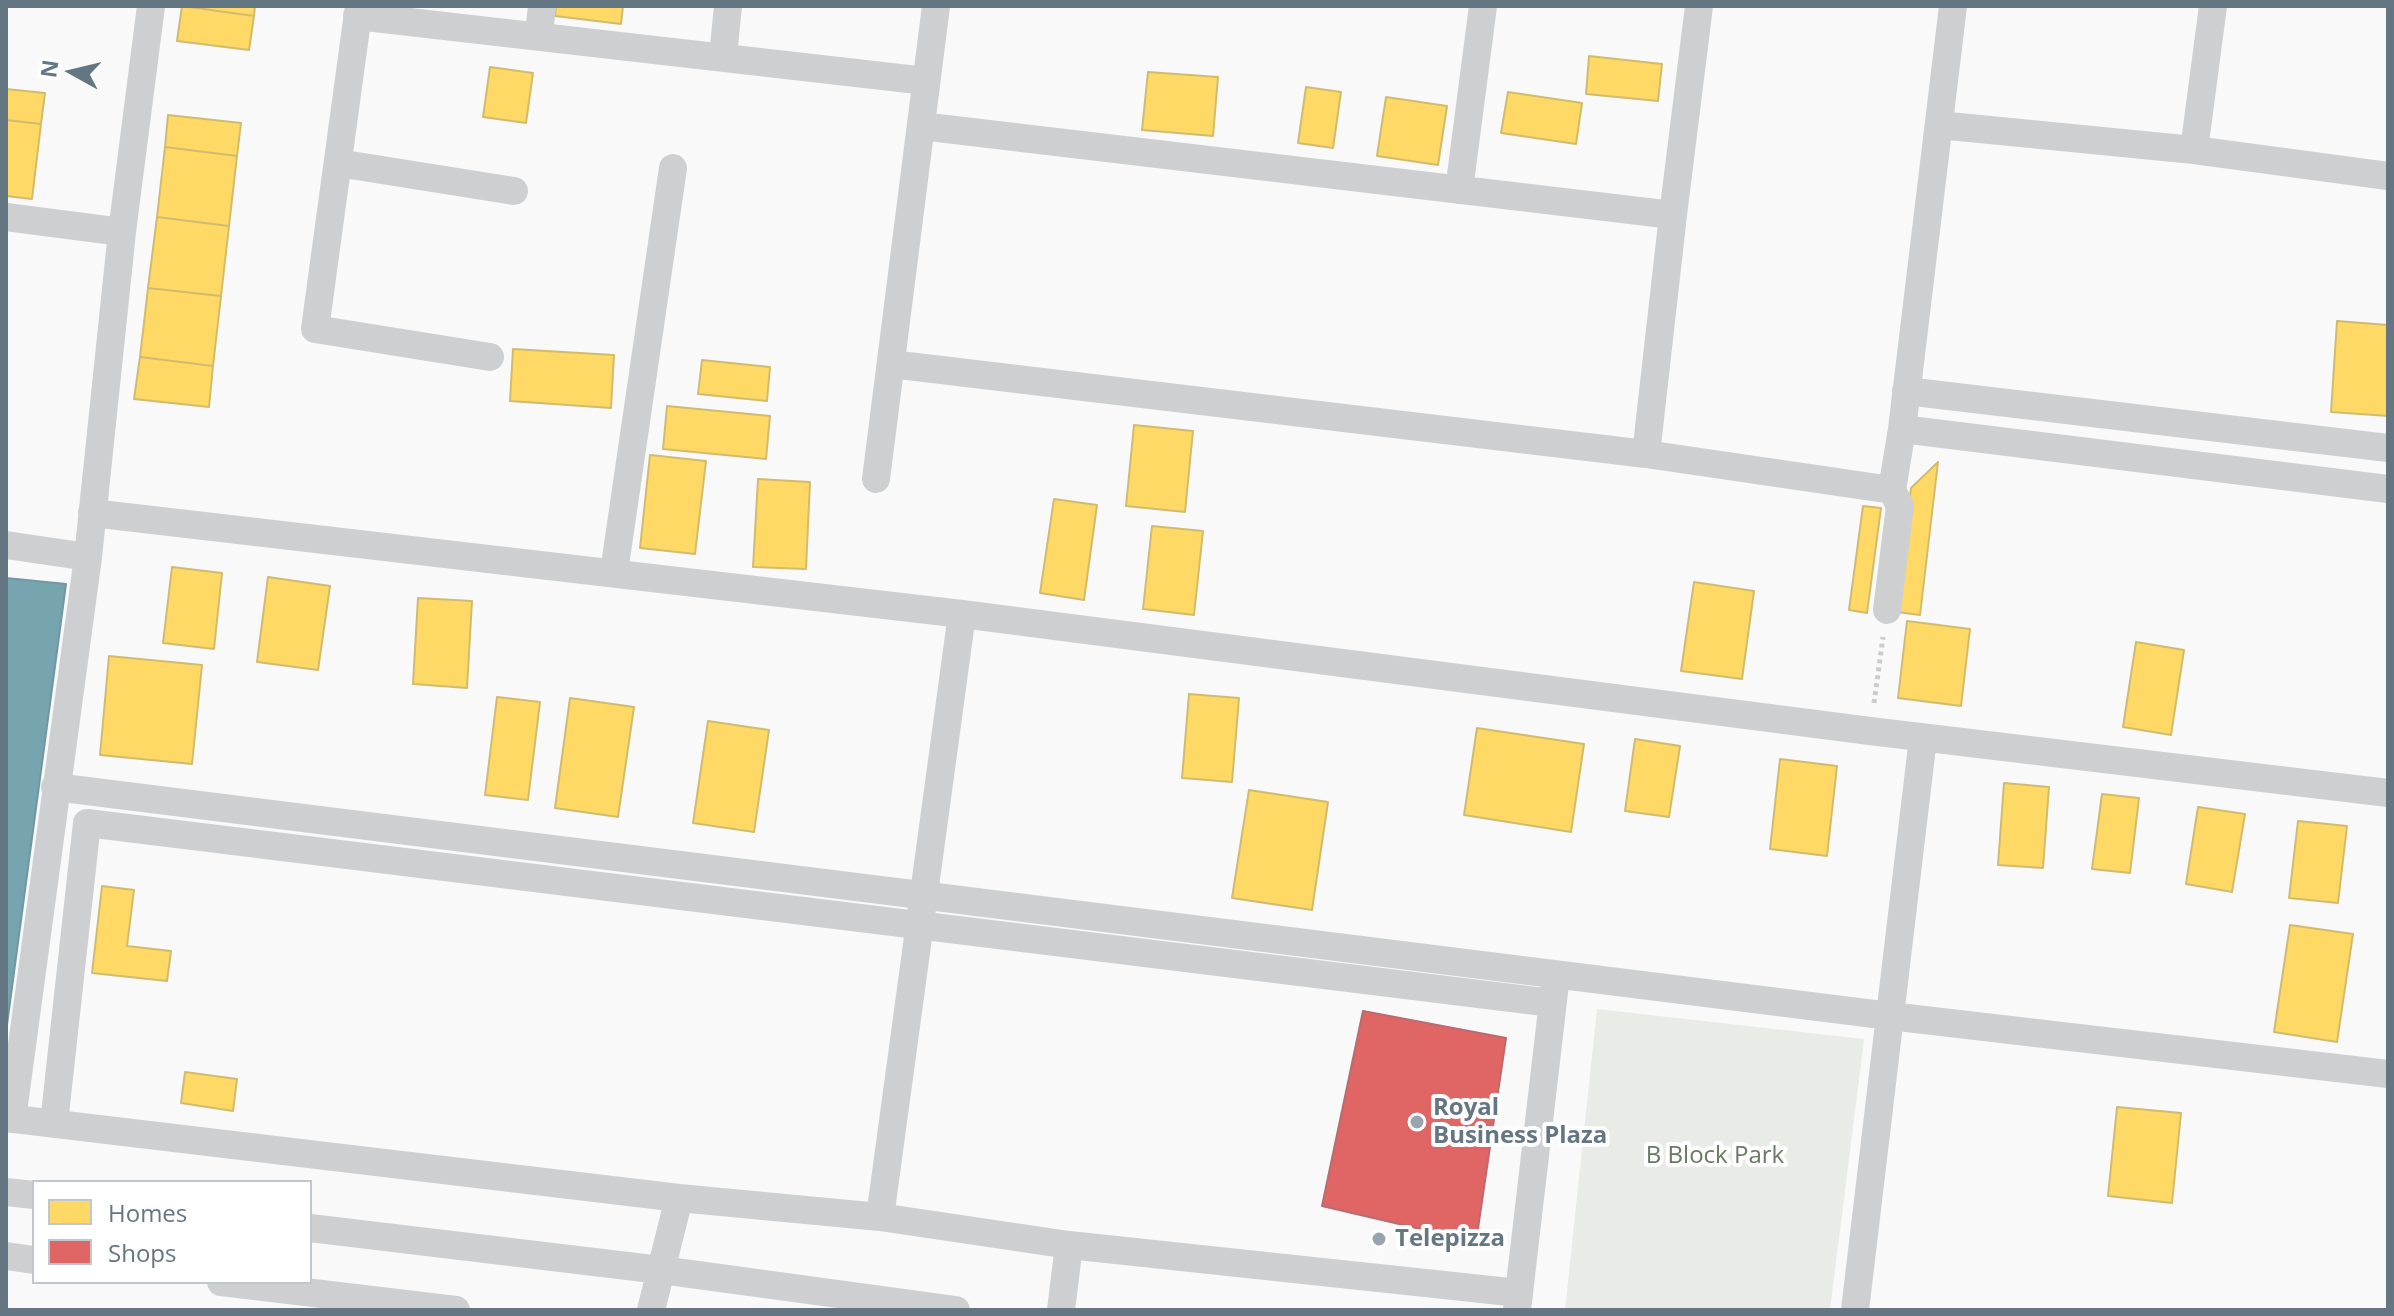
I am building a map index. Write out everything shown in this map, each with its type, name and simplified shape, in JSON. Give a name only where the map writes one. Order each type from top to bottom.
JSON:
[{"type":"street","points":[[151,6],[122,232],[88,557],[9,1119],[679,1198],[880,1217],[1069,1245],[1518,1302],[1554,989]]},
{"type":"street","points":[[539,35],[542,6]]},
{"type":"street","points":[[723,56],[728,6]]},
{"type":"street","points":[[876,479],[936,6]]},
{"type":"street","points":[[1459,190],[1483,6]]},
{"type":"street","points":[[1646,454],[1699,6]]},
{"type":"street","points":[[1887,610],[1900,506],[1892,490],[1953,6]]},
{"type":"street","points":[[2194,150],[2213,6]]},
{"type":"street","points":[[490,357],[315,329],[358,11],[926,81]]},
{"type":"street","points":[[1939,125],[2194,150],[2388,176]]},
{"type":"street","points":[[921,126],[1673,215]]},
{"type":"street","points":[[338,163],[514,191]]},
{"type":"street","points":[[614,572],[673,168]]},
{"type":"street","points":[[6,217],[122,232]]},
{"type":"street","points":[[891,364],[1646,454],[1892,490]]},
{"type":"street","points":[[1906,391],[2388,448]]},
{"type":"street","points":[[1902,429],[2388,489]]},
{"type":"street","points":[[92,513],[962,614],[1923,738],[2388,793]]},
{"type":"street","points":[[6,545],[88,557]]},
{"type":"street","points":[[880,1217],[962,614]]},
{"type":"street","points":[[1855,1310],[1923,738]]},
{"type":"street","points":[[55,787],[87,823],[921,924],[1554,989],[1890,1016],[2388,1074]]},
{"type":"street","points":[[55,787],[925,895],[1554,989]]},
{"type":"street","points":[[54,1123],[87,823]]},
{"type":"street","points":[[6,1192],[32,1195]]},
{"type":"street","points":[[651,1310],[679,1198]]},
{"type":"street","points":[[312,1228],[661,1270],[956,1310]]},
{"type":"street","points":[[1061,1310],[1069,1245]]},
{"type":"street","points":[[6,1256],[32,1260]]},
{"type":"street","points":[[238,1284],[456,1310]]},
{"type":"path","points":[[1870,731],[1887,610]]},
{"type":"green space","name":"B Block Park","points":[[1597,1009],[1864,1039],[1830,1310],[1565,1310]]},
{"type":"building: Homes","points":[[182,6],[254,16],[249,50],[177,41]]},
{"type":"building: Homes","points":[[182,6],[255,6],[254,16]]},
{"type":"building: Homes","points":[[556,6],[623,6],[621,24],[555,16]]},
{"type":"building: Homes","points":[[1589,56],[1662,64],[1658,101],[1586,94]]},
{"type":"building: Homes","points":[[490,67],[533,73],[526,123],[483,117]]},
{"type":"building: Homes","points":[[1148,72],[1218,77],[1213,136],[1142,130]]},
{"type":"building: Homes","points":[[1306,87],[1341,92],[1333,148],[1298,143]]},
{"type":"building: Homes","points":[[6,89],[45,93],[41,124],[6,120]]},
{"type":"building: Homes","points":[[1508,92],[1582,103],[1576,144],[1501,133]]},
{"type":"building: Homes","points":[[1386,97],[1447,106],[1438,165],[1377,156]]},
{"type":"building: Homes","points":[[168,115],[241,123],[237,156],[165,147]]},
{"type":"building: Homes","points":[[6,120],[41,124],[32,199],[6,196]]},
{"type":"building: Homes","points":[[165,147],[237,156],[229,226],[157,217]]},
{"type":"building: Homes","points":[[157,217],[229,226],[221,296],[148,288]]},
{"type":"building: Homes","points":[[148,288],[221,296],[213,366],[140,357]]},
{"type":"building: Homes","points":[[2337,321],[2388,325],[2388,416],[2331,412]]},
{"type":"building: Homes","points":[[513,349],[614,355],[611,408],[510,401]]},
{"type":"building: Homes","points":[[140,357],[213,366],[209,407],[134,399]]},
{"type":"building: Homes","points":[[702,360],[770,367],[767,401],[698,394]]},
{"type":"building: Homes","points":[[667,406],[770,416],[766,459],[663,449]]},
{"type":"building: Homes","points":[[1134,425],[1193,431],[1185,512],[1126,506]]},
{"type":"building: Homes","points":[[650,455],[706,461],[695,554],[640,548]]},
{"type":"building: Homes","points":[[1938,462],[1920,615],[1897,612],[1911,488]]},
{"type":"building: Homes","points":[[758,479],[810,482],[806,569],[753,567]]},
{"type":"building: Homes","points":[[1054,499],[1097,505],[1084,600],[1040,593]]},
{"type":"building: Homes","points":[[1863,506],[1881,508],[1867,613],[1849,610]]},
{"type":"building: Homes","points":[[1152,526],[1203,531],[1194,615],[1143,609]]},
{"type":"building: Homes","points":[[172,567],[222,573],[214,649],[163,643]]},
{"type":"building: Homes","points":[[268,577],[330,586],[318,670],[257,662]]},
{"type":"building: Homes","points":[[1694,582],[1754,591],[1742,679],[1681,671]]},
{"type":"building: Homes","points":[[418,598],[472,601],[467,688],[413,684]]},
{"type":"building: Homes","points":[[1907,621],[1970,629],[1961,706],[1898,698]]},
{"type":"building: Homes","points":[[2136,642],[2184,650],[2171,735],[2123,727]]},
{"type":"building: Homes","points":[[109,656],[202,665],[192,764],[100,755]]},
{"type":"building: Homes","points":[[1189,694],[1239,698],[1232,782],[1182,778]]},
{"type":"building: Homes","points":[[497,697],[540,702],[528,800],[485,795]]},
{"type":"building: Homes","points":[[570,698],[634,707],[618,817],[555,808]]},
{"type":"building: Homes","points":[[708,721],[769,730],[754,832],[693,823]]},
{"type":"building: Homes","points":[[1477,728],[1584,744],[1571,832],[1464,815]]},
{"type":"building: Homes","points":[[1635,739],[1680,746],[1669,817],[1625,811]]},
{"type":"building: Homes","points":[[1780,759],[1837,766],[1827,856],[1770,849]]},
{"type":"building: Homes","points":[[2004,783],[2049,787],[2043,868],[1998,865]]},
{"type":"building: Homes","points":[[1249,790],[1328,802],[1312,910],[1232,898]]},
{"type":"building: Homes","points":[[2102,794],[2139,798],[2130,873],[2092,869]]},
{"type":"building: Homes","points":[[2198,807],[2245,814],[2232,892],[2186,884]]},
{"type":"building: Homes","points":[[2298,821],[2347,826],[2338,903],[2289,898]]},
{"type":"building: Homes","points":[[102,886],[134,890],[127,946],[171,951],[167,981],[92,973]]},
{"type":"building: Homes","points":[[2290,925],[2353,934],[2337,1042],[2274,1032]]},
{"type":"building: Homes","points":[[185,1072],[237,1079],[233,1111],[181,1103]]},
{"type":"building: Homes","points":[[2117,1107],[2181,1113],[2172,1203],[2108,1196]]},
{"type":"building: Shops","name":"Royal Business Plaza","points":[[1363,1011],[1506,1038],[1476,1242],[1322,1206]]},
{"type":"building: Public","points":[[6,578],[66,584],[6,1032]]},
{"type":"place","name":"Royal Business Plaza","points":[[1417,1122]]},
{"type":"place","name":"Telepizza","points":[[1379,1239]]}]
